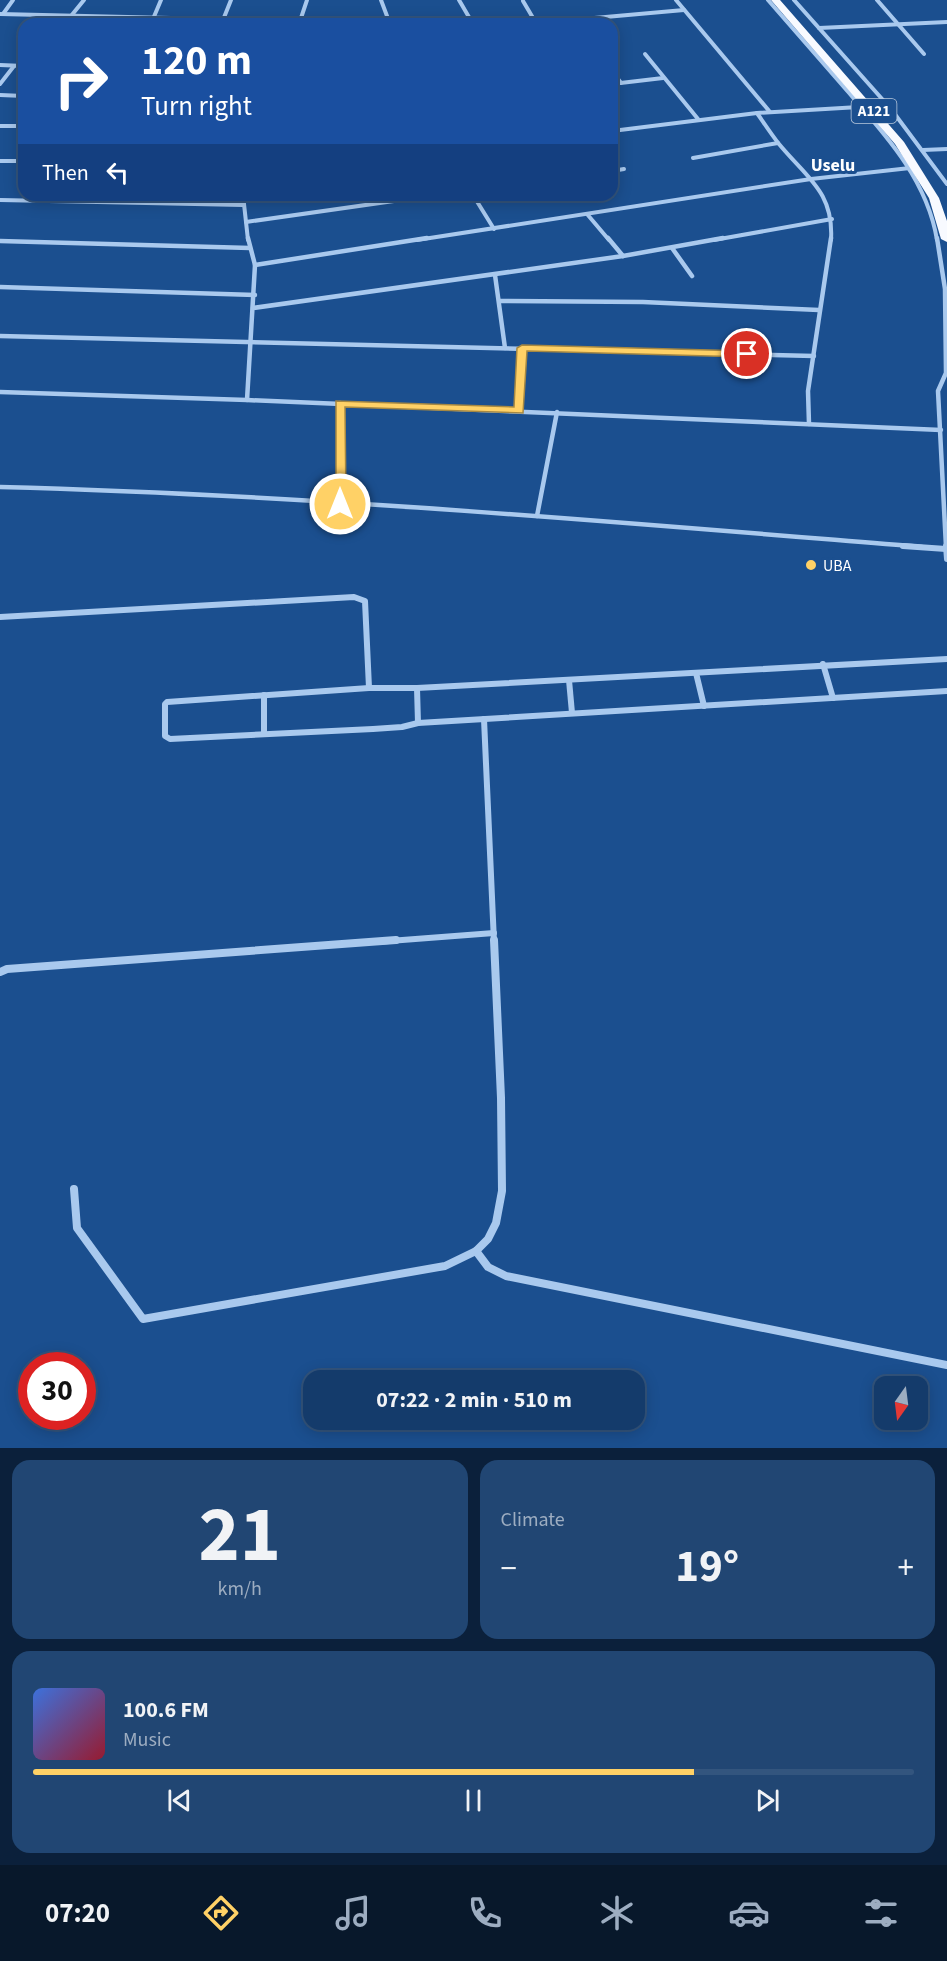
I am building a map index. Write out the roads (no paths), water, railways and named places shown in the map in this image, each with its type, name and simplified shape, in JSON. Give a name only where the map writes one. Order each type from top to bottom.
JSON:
[{"type":"highway","name":"A121","points":[[775,0],[784,14],[899,142],[934,198],[947,238]]},
{"type":"highway","name":"A121","points":[[784,0],[893,124],[925,164],[947,208]]},
{"type":"street","points":[[1,14],[13,0]]},
{"type":"street","points":[[71,16],[84,0]]},
{"type":"street","points":[[153,18],[161,0]]},
{"type":"street","points":[[224,18],[231,0]]},
{"type":"street","points":[[301,18],[307,0]]},
{"type":"street","points":[[381,0],[388,18]]},
{"type":"street","points":[[459,0],[470,18]]},
{"type":"street","points":[[676,0],[770,112]]},
{"type":"street","points":[[768,0],[784,14],[910,168],[922,191],[935,227],[945,288],[946,373],[938,390],[947,559]]},
{"type":"street","points":[[794,0],[888,106],[947,184]]},
{"type":"street","points":[[877,0],[924,54]]},
{"type":"street","points":[[523,1],[533,18]]},
{"type":"street","points":[[612,18],[684,10]]},
{"type":"street","points":[[1,14],[118,18]]},
{"type":"street","points":[[819,28],[947,22]]},
{"type":"street","points":[[645,54],[698,119]]},
{"type":"street","points":[[0,65],[18,66]]},
{"type":"street","points":[[0,84],[14,66]]},
{"type":"street","points":[[618,83],[663,78]]},
{"type":"street","points":[[618,79],[621,83]]},
{"type":"street","points":[[0,95],[18,96]]},
{"type":"street","points":[[618,130],[757,113],[859,107]]},
{"type":"street","points":[[757,113],[778,143],[821,191],[832,219],[829,261],[819,310],[808,391],[809,424]]},
{"type":"street","points":[[0,126],[18,126]]},
{"type":"street","points":[[693,158],[778,143]]},
{"type":"street","points":[[923,150],[947,149]]},
{"type":"street","points":[[0,161],[18,162]]},
{"type":"street","points":[[255,265],[811,179],[910,168]]},
{"type":"street","points":[[618,170],[624,169]]},
{"type":"street","points":[[0,200],[18,200]]},
{"type":"street","points":[[49,201],[243,205]]},
{"type":"street","points":[[243,201],[255,265],[247,400]]},
{"type":"street","points":[[246,222],[394,201]]},
{"type":"street","points":[[477,201],[494,229]]},
{"type":"street","points":[[587,214],[623,256]]},
{"type":"street","points":[[253,308],[623,256],[832,219]]},
{"type":"street","points":[[0,241],[250,248]]},
{"type":"street","points":[[672,248],[692,276]]},
{"type":"street","points":[[495,275],[505,348]]},
{"type":"street","points":[[0,287],[255,295]]},
{"type":"street","points":[[500,301],[643,302],[819,310]]},
{"type":"street","points":[[0,336],[249,344],[814,356]]},
{"type":"street","points":[[519,411],[522,348]]},
{"type":"street","points":[[0,392],[340,403],[941,430]]},
{"type":"street","points":[[340,403],[340,504]]},
{"type":"street","points":[[537,516],[557,412]]},
{"type":"street","points":[[0,487],[120,490],[537,516],[946,549]]},
{"type":"street","points":[[0,617],[362,598],[365,602],[369,688]]},
{"type":"street","points":[[947,659],[417,688],[369,688],[167,702],[165,704],[165,736],[170,739],[264,732],[402,727],[418,723],[947,690]]},
{"type":"street","points":[[823,664],[833,698]]},
{"type":"street","points":[[696,673],[704,706]]},
{"type":"street","points":[[569,680],[572,714]]},
{"type":"street","points":[[417,688],[418,723]]},
{"type":"street","points":[[264,695],[264,732]]},
{"type":"street","points":[[74,1190],[77,1228],[142,1319],[445,1266],[476,1251],[488,1239],[496,1223],[502,1191],[501,1098],[484,719]]},
{"type":"street","points":[[0,972],[7,969],[153,957],[494,933]]},
{"type":"street","points":[[476,1251],[484,1265],[506,1276],[947,1365]]},
{"type":"place","name":"UBA","points":[[811,565]]},
{"type":"district","name":"Uselu","points":[[833,165]]}]
